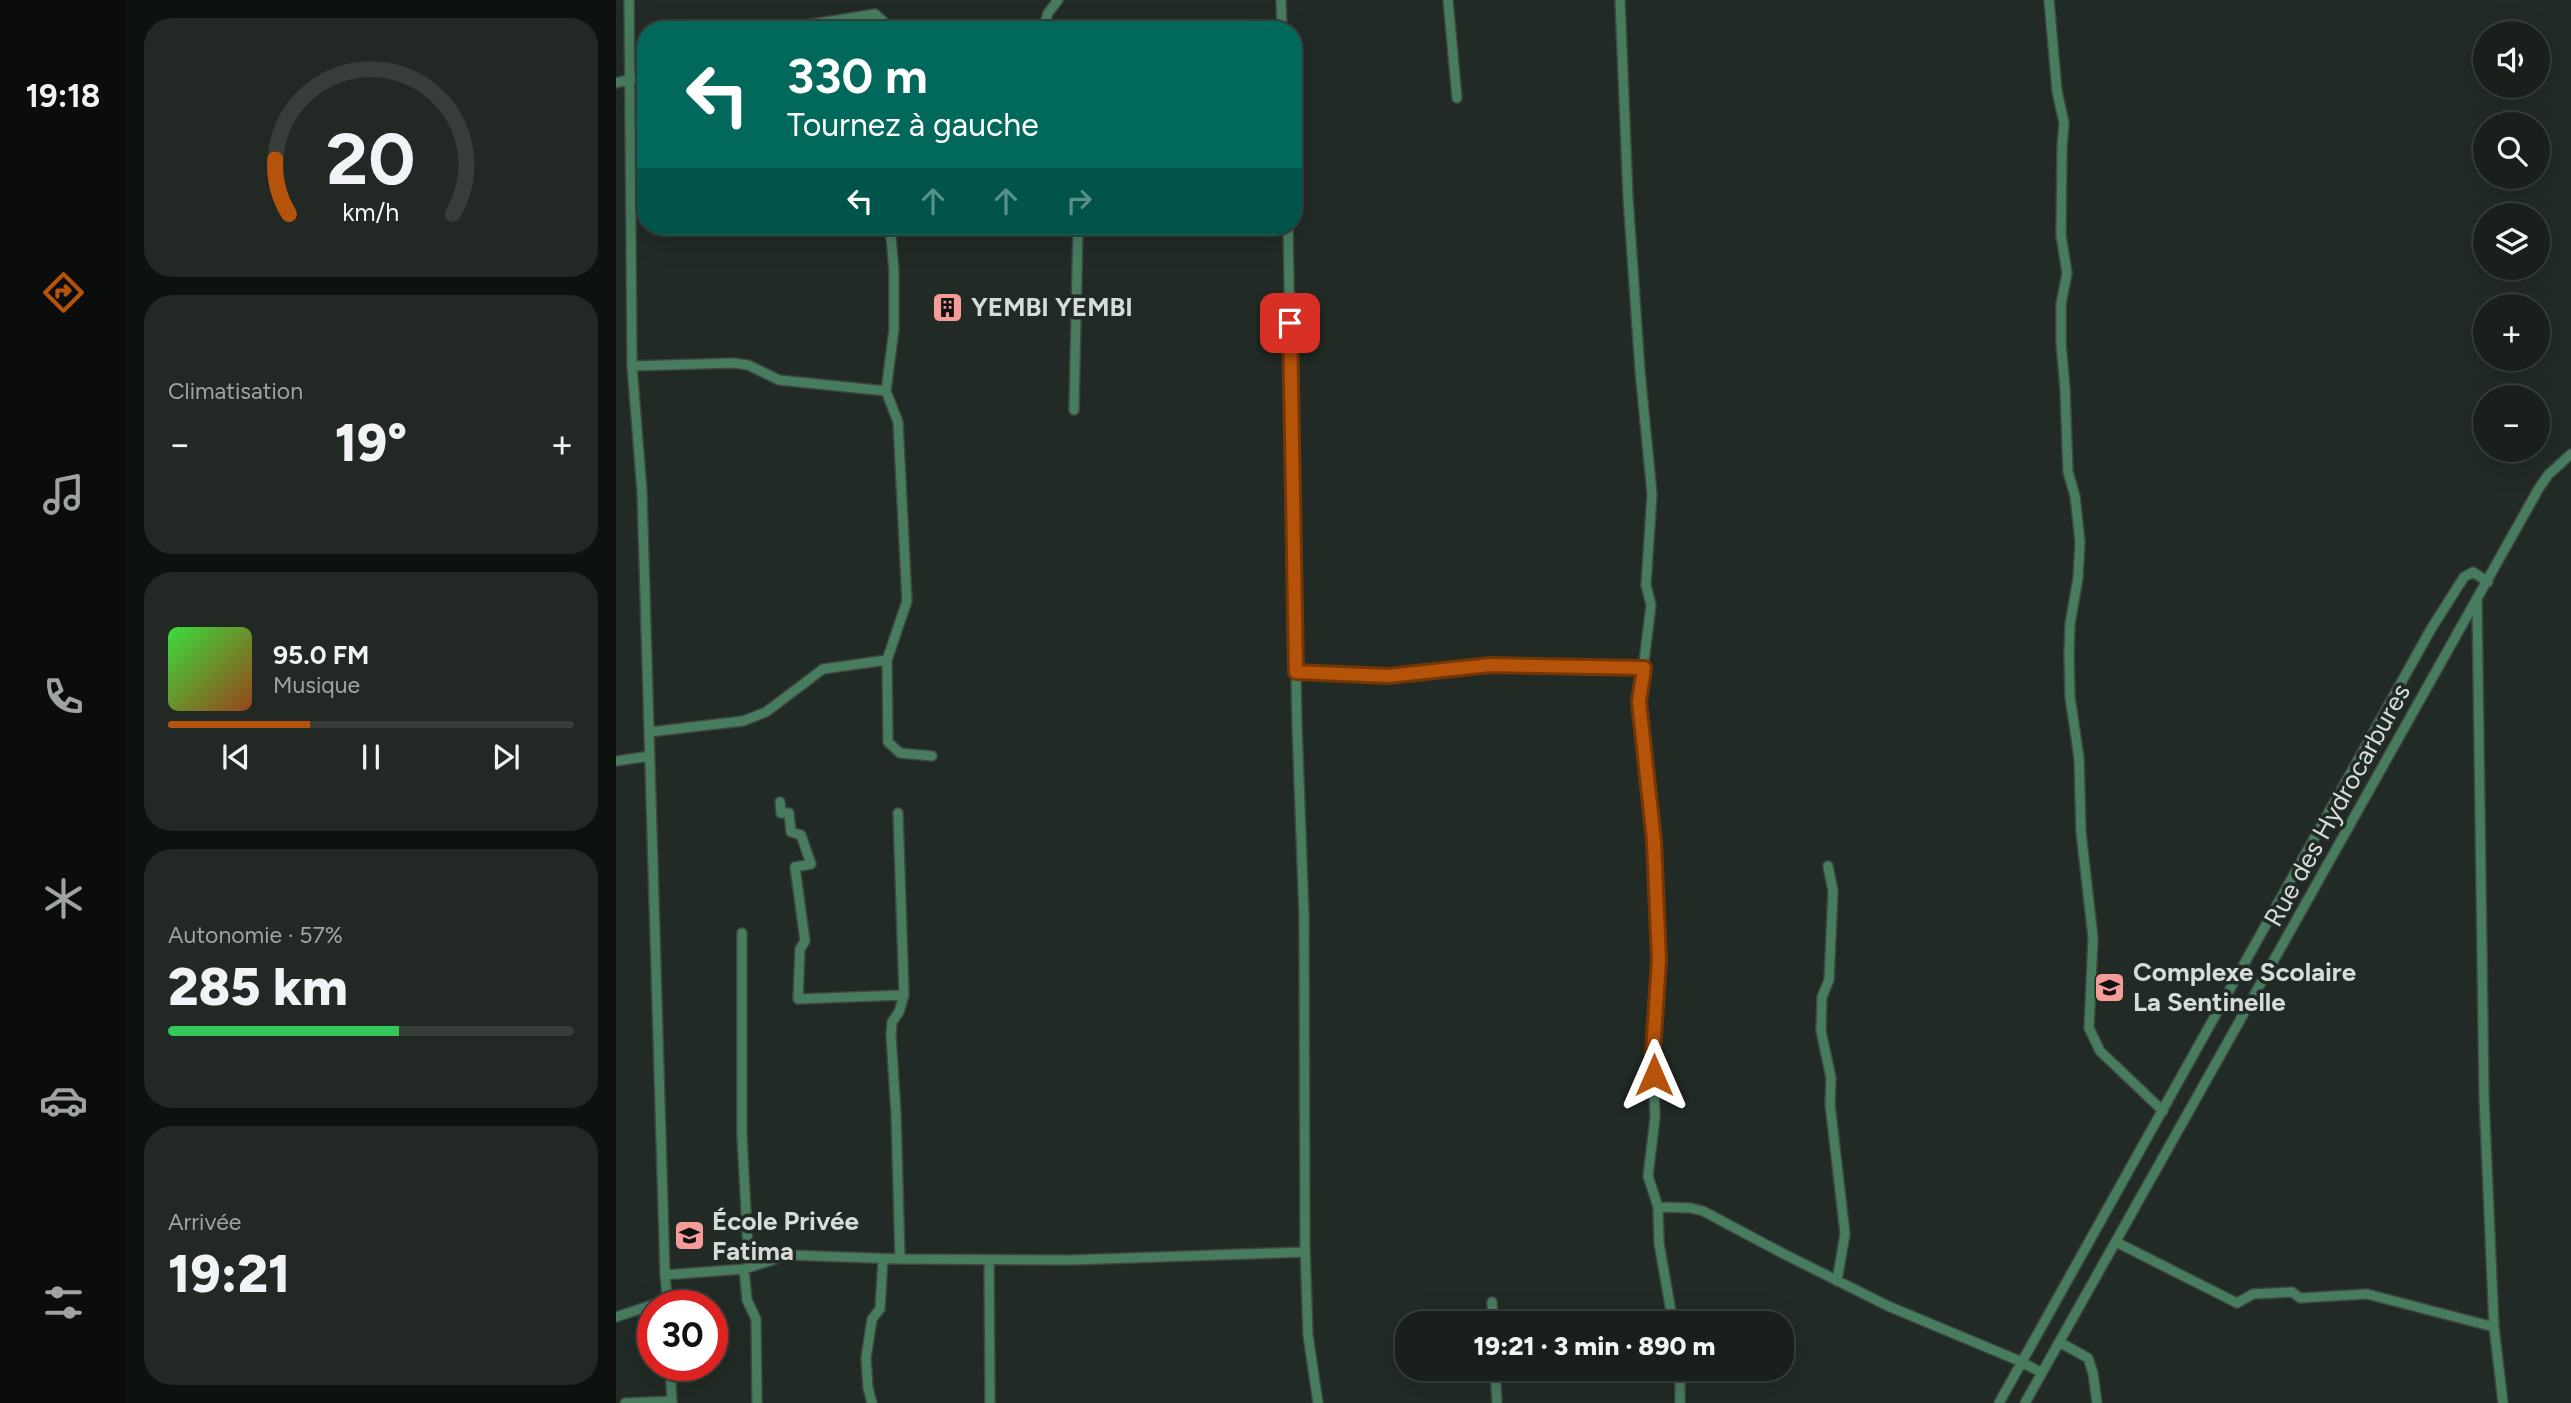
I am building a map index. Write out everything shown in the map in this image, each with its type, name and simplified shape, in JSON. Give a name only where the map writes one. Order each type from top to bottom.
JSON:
[{"type":"street","points":[[629,0],[632,366],[642,492],[666,1290]]},
{"type":"street","points":[[1046,21],[1058,0]]},
{"type":"street","points":[[1281,0],[1282,21]]},
{"type":"street","points":[[1448,0],[1457,98]]},
{"type":"street","points":[[1620,0],[1628,197],[1652,494],[1646,585],[1651,605],[1639,702],[1654,841],[1659,960],[1653,1052],[1655,1118],[1648,1176],[1658,1207],[1659,1243],[1671,1311]]},
{"type":"street","points":[[2049,0],[2057,91],[2064,123],[2062,235],[2067,273],[2061,304],[2060,342],[2065,389],[2068,472],[2075,496],[2080,542],[2069,646],[2070,697],[2078,758],[2081,832],[2093,938],[2088,1028],[2099,1051],[2163,1111]]},
{"type":"street","points":[[831,21],[875,14],[883,21]]},
{"type":"street","points":[[616,83],[637,77]]},
{"type":"street","points":[[891,235],[894,329],[886,391],[898,422],[907,601],[887,660],[888,742],[900,753],[932,756]]},
{"type":"street","points":[[1074,410],[1078,235]]},
{"type":"street","points":[[1288,235],[1296,672],[1304,916],[1305,1252],[1308,1335],[1318,1403]]},
{"type":"street","points":[[632,366],[733,363],[748,366],[779,380],[886,391]]},
{"type":"street","name":"Rue des Hydrocarbures","points":[[2025,1403],[2539,488],[2548,475],[2571,454]]},
{"type":"street","points":[[1999,1403],[2431,629],[2464,577],[2473,572],[2488,582]]},
{"type":"street","points":[[2477,601],[2484,1097],[2494,1327],[2503,1403]]},
{"type":"street","points":[[649,732],[743,721],[766,712],[823,669],[887,660]]},
{"type":"street","points":[[1296,672],[1388,676],[1490,665],[1644,668]]},
{"type":"street","points":[[616,761],[650,756]]},
{"type":"street","points":[[780,802],[780,813],[789,813],[791,832],[801,835],[811,864],[795,867],[805,941],[800,948],[798,999],[904,995]]},
{"type":"street","points":[[898,813],[904,995],[899,1012],[892,1022],[891,1035],[900,1259]]},
{"type":"street","points":[[1828,866],[1833,891],[1829,980],[1822,997],[1821,1031],[1831,1078],[1830,1104],[1846,1234],[1837,1281]]},
{"type":"street","points":[[742,933],[742,1137],[747,1300],[756,1319],[757,1403]]},
{"type":"street","points":[[1658,1207],[1703,1211],[1888,1306],[2022,1362],[2042,1373]]},
{"type":"street","points":[[2116,1242],[2237,1303],[2253,1294],[2292,1292],[2301,1298],[2363,1294],[2494,1327]]},
{"type":"street","points":[[665,1275],[746,1268],[788,1255],[989,1260],[1129,1259],[1305,1252]]},
{"type":"street","points":[[872,1403],[866,1358],[872,1318],[880,1308],[883,1259]]},
{"type":"street","points":[[989,1260],[990,1403]]},
{"type":"street","points":[[1492,1302],[1492,1311]]},
{"type":"street","points":[[616,1317],[637,1311]]},
{"type":"street","points":[[2060,1342],[2088,1358],[2097,1403]]},
{"type":"street","points":[[625,1403],[672,1402],[671,1381]]},
{"type":"street","points":[[1496,1381],[1497,1403]]},
{"type":"street","points":[[1680,1381],[1680,1403]]},
{"type":"place","name":"YEMBI YEMBI","points":[[948,307]]},
{"type":"place","name":"Complexe Scolaire La Sentinelle","points":[[2110,987]]},
{"type":"place","name":"École Privée Fatima","points":[[689,1236]]},
{"type":"route","points":[[1290,323],[1296,672],[1388,676],[1490,665],[1644,668],[1639,702],[1654,841],[1659,960],[1654,1075]]}]
